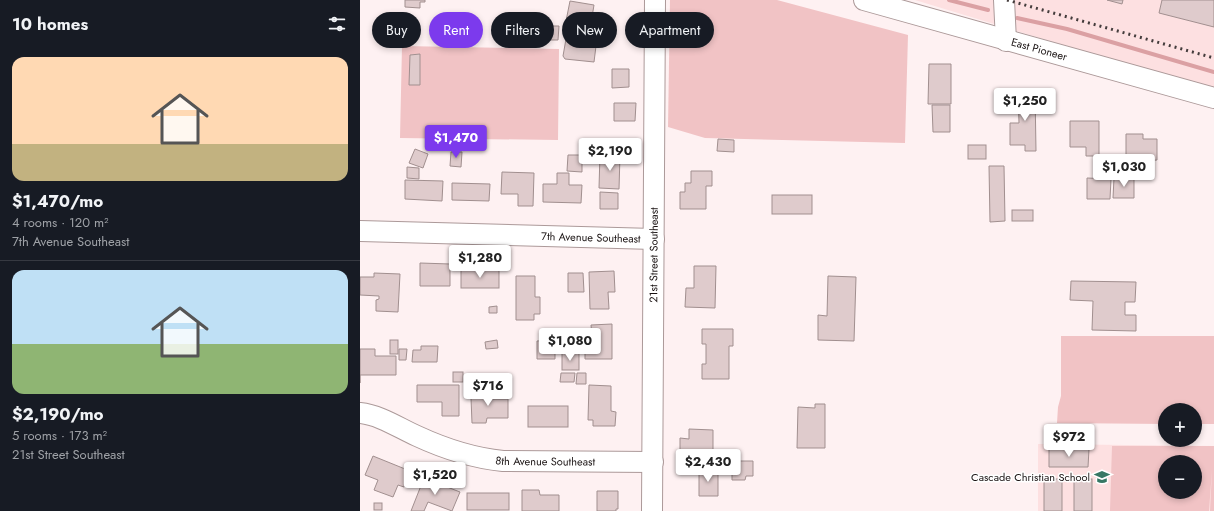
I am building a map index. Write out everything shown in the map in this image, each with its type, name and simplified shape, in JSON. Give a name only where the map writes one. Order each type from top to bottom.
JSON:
[{"type":"street","name":"21st Street Southeast","points":[[652,511],[655,0]]},
{"type":"street","name":"East Pioneer","points":[[864,0],[1214,98]]},
{"type":"street","points":[[1004,0],[1006,41]]},
{"type":"street","name":"7th Avenue Southeast","points":[[360,232],[654,239]]},
{"type":"street","name":"8th Avenue Southeast","points":[[368,415],[452,451],[486,459],[503,461],[653,462]]},
{"type":"shaded area","points":[[670,0],[777,0],[908,35],[905,143],[705,138],[668,127],[669,48],[714,48],[714,12],[670,12]]},
{"type":"shaded area","points":[[915,0],[1214,0],[1214,91]]},
{"type":"shaded area","points":[[421,46],[429,47],[429,48],[559,49],[558,140],[400,138],[402,48],[421,48]],"holes":[[[420,54],[420,85],[410,85],[410,55]]]},
{"type":"shaded area","points":[[1061,336],[1214,336],[1214,424],[1202,424],[1202,403],[1158,403],[1158,424],[1057,423],[1058,407],[1061,396]]},
{"type":"shaded area","name":"Cascade Christian School","points":[[1038,444],[1158,445],[1158,447],[1214,446],[1214,511],[1038,511]]},
{"type":"shaded area","points":[[1112,446],[1214,446],[1214,511],[1210,511],[1212,470],[1209,511],[1110,511]]},
{"type":"building","points":[[405,0],[425,0],[425,2],[420,2],[420,8],[405,7]]},
{"type":"building","points":[[1107,0],[1123,0],[1122,4]]},
{"type":"building","points":[[1162,0],[1214,0],[1214,27],[1159,13]]},
{"type":"building","points":[[570,1],[594,5],[593,12],[568,12]]},
{"type":"building","points":[[554,26],[559,26],[558,40],[554,40]]},
{"type":"building","points":[[564,48],[596,48],[594,62],[565,59],[563,56]]},
{"type":"building","points":[[420,54],[420,85],[409,85],[410,55]]},
{"type":"building","points":[[929,64],[951,64],[951,104],[928,104]]},
{"type":"building","points":[[612,69],[629,69],[629,87],[612,88]]},
{"type":"building","points":[[1018,91],[1035,91],[1036,151],[1025,151],[1025,145],[1010,145],[1010,123],[1019,123]]},
{"type":"building","points":[[614,103],[636,103],[635,121],[614,121]]},
{"type":"building","points":[[932,105],[950,105],[950,132],[933,132]]},
{"type":"building","points":[[1070,121],[1099,121],[1099,156],[1086,156],[1086,147],[1070,147]]},
{"type":"building","points":[[1126,134],[1143,134],[1143,139],[1157,139],[1157,160],[1145,161],[1145,168],[1133,168],[1132,159],[1126,159]]},
{"type":"building","points":[[718,139],[734,140],[734,152],[717,151]]},
{"type":"building","points":[[968,145],[986,145],[986,159],[968,159]]},
{"type":"building","points":[[415,149],[428,154],[423,168],[409,163]]},
{"type":"building","points":[[451,152],[462,152],[461,167],[450,166]]},
{"type":"building","points":[[600,154],[620,155],[619,189],[599,188]]},
{"type":"building","points":[[568,155],[582,155],[582,172],[567,171]]},
{"type":"building","points":[[989,166],[1004,166],[1005,221],[990,222]]},
{"type":"building","points":[[407,167],[419,168],[419,179],[407,178]]},
{"type":"building","points":[[691,171],[712,171],[712,186],[706,186],[706,209],[680,209],[680,192],[685,192],[685,183],[691,183]]},
{"type":"building","points":[[502,172],[534,173],[533,206],[518,206],[518,194],[501,194]]},
{"type":"building","points":[[557,173],[569,173],[569,185],[582,185],[581,203],[543,202],[543,184],[557,184]]},
{"type":"building","points":[[1087,178],[1111,179],[1110,199],[1087,199]]},
{"type":"building","points":[[1114,178],[1134,179],[1134,198],[1113,198]]},
{"type":"building","points":[[405,180],[443,181],[442,201],[405,199]]},
{"type":"building","points":[[452,183],[490,184],[489,201],[452,200]]},
{"type":"building","points":[[600,192],[618,193],[618,209],[600,209]]},
{"type":"building","points":[[772,195],[812,195],[812,214],[772,214]]},
{"type":"building","points":[[1012,210],[1033,210],[1033,221],[1012,221]]},
{"type":"building","points":[[420,263],[450,264],[450,286],[420,286]]},
{"type":"building","points":[[694,266],[716,266],[715,308],[685,307],[686,288],[694,288]]},
{"type":"building","points":[[461,270],[499,270],[499,288],[461,288]]},
{"type":"building","points":[[614,271],[615,292],[608,292],[609,309],[590,309],[589,272]]},
{"type":"building","points":[[374,273],[400,274],[398,312],[376,311],[376,300],[379,299],[379,296],[360,295],[360,277],[374,277]]},
{"type":"building","points":[[568,273],[583,273],[584,292],[568,292]]},
{"type":"building","points":[[516,276],[535,276],[535,297],[540,297],[540,314],[534,314],[534,320],[516,320]]},
{"type":"building","points":[[828,276],[856,277],[854,341],[818,340],[818,315],[827,316]]},
{"type":"building","points":[[1071,281],[1136,282],[1135,302],[1125,302],[1125,315],[1136,315],[1136,331],[1092,330],[1093,301],[1070,300]]},
{"type":"building","points":[[497,306],[497,313],[489,313],[489,307]]},
{"type":"building","points":[[612,324],[612,359],[585,359],[585,337],[592,337],[591,325]]},
{"type":"building","points":[[702,329],[733,329],[733,346],[729,346],[729,379],[702,379],[702,364],[706,364],[706,344],[702,344]]},
{"type":"building","points":[[390,340],[398,340],[398,354],[390,354]]},
{"type":"building","points":[[497,340],[498,348],[486,349],[485,342]]},
{"type":"building","points":[[555,340],[555,359],[537,359],[537,341]]},
{"type":"building","points":[[421,346],[438,346],[437,362],[412,362],[413,350],[421,350]]},
{"type":"building","points":[[360,349],[375,349],[375,356],[396,356],[396,375],[360,375]]},
{"type":"building","points":[[399,349],[407,349],[406,360],[399,360]]},
{"type":"building","points":[[562,353],[579,353],[579,370],[562,370]]},
{"type":"building","points":[[453,372],[463,372],[463,382],[453,382]]},
{"type":"building","points":[[561,373],[575,373],[574,382],[560,382]]},
{"type":"building","points":[[577,373],[586,373],[586,384],[576,384]]},
{"type":"building","points":[[417,385],[459,385],[459,416],[442,416],[442,402],[417,402]]},
{"type":"building","points":[[589,385],[611,386],[611,411],[616,412],[615,426],[593,426],[593,420],[588,420]]},
{"type":"building","points":[[476,389],[491,389],[491,399],[508,399],[508,418],[487,418],[486,423],[472,423],[471,398],[476,398]]},
{"type":"building","points":[[815,404],[825,404],[825,448],[797,448],[798,407],[815,408]]},
{"type":"building","points":[[528,406],[568,406],[568,427],[528,427]]},
{"type":"building","points":[[689,429],[713,430],[713,453],[680,453],[680,438],[689,439]]},
{"type":"building","points":[[1049,449],[1089,449],[1088,467],[1049,467]]},
{"type":"building","points":[[373,456],[410,471],[404,487],[398,485],[393,497],[374,490],[378,480],[365,475]]},
{"type":"building","points":[[732,461],[753,461],[753,476],[746,476],[745,480],[732,480]]},
{"type":"building","points":[[699,469],[718,470],[718,496],[699,496]]},
{"type":"building","points":[[424,478],[460,492],[452,511],[428,502],[424,511],[411,511]]},
{"type":"building","points":[[1044,479],[1062,479],[1062,511],[1044,511]]},
{"type":"building","points":[[1074,479],[1092,479],[1092,511],[1074,511]]},
{"type":"building","points":[[522,490],[539,490],[540,495],[559,495],[559,511],[522,511]]},
{"type":"building","points":[[597,491],[618,491],[618,509],[616,509],[616,511],[597,511]]},
{"type":"building","points":[[467,493],[509,493],[509,510],[467,510]]},
{"type":"building","points":[[374,503],[382,503],[382,510],[374,510]]},
{"type":"waterway","points":[[949,0],[988,10]]},
{"type":"waterway","points":[[1017,18],[1067,29],[1214,72]]},
{"type":"railway","points":[[1007,0],[1214,58]]},
{"type":"place","name":"Cascade Christian School","points":[[1102,477]]}]
